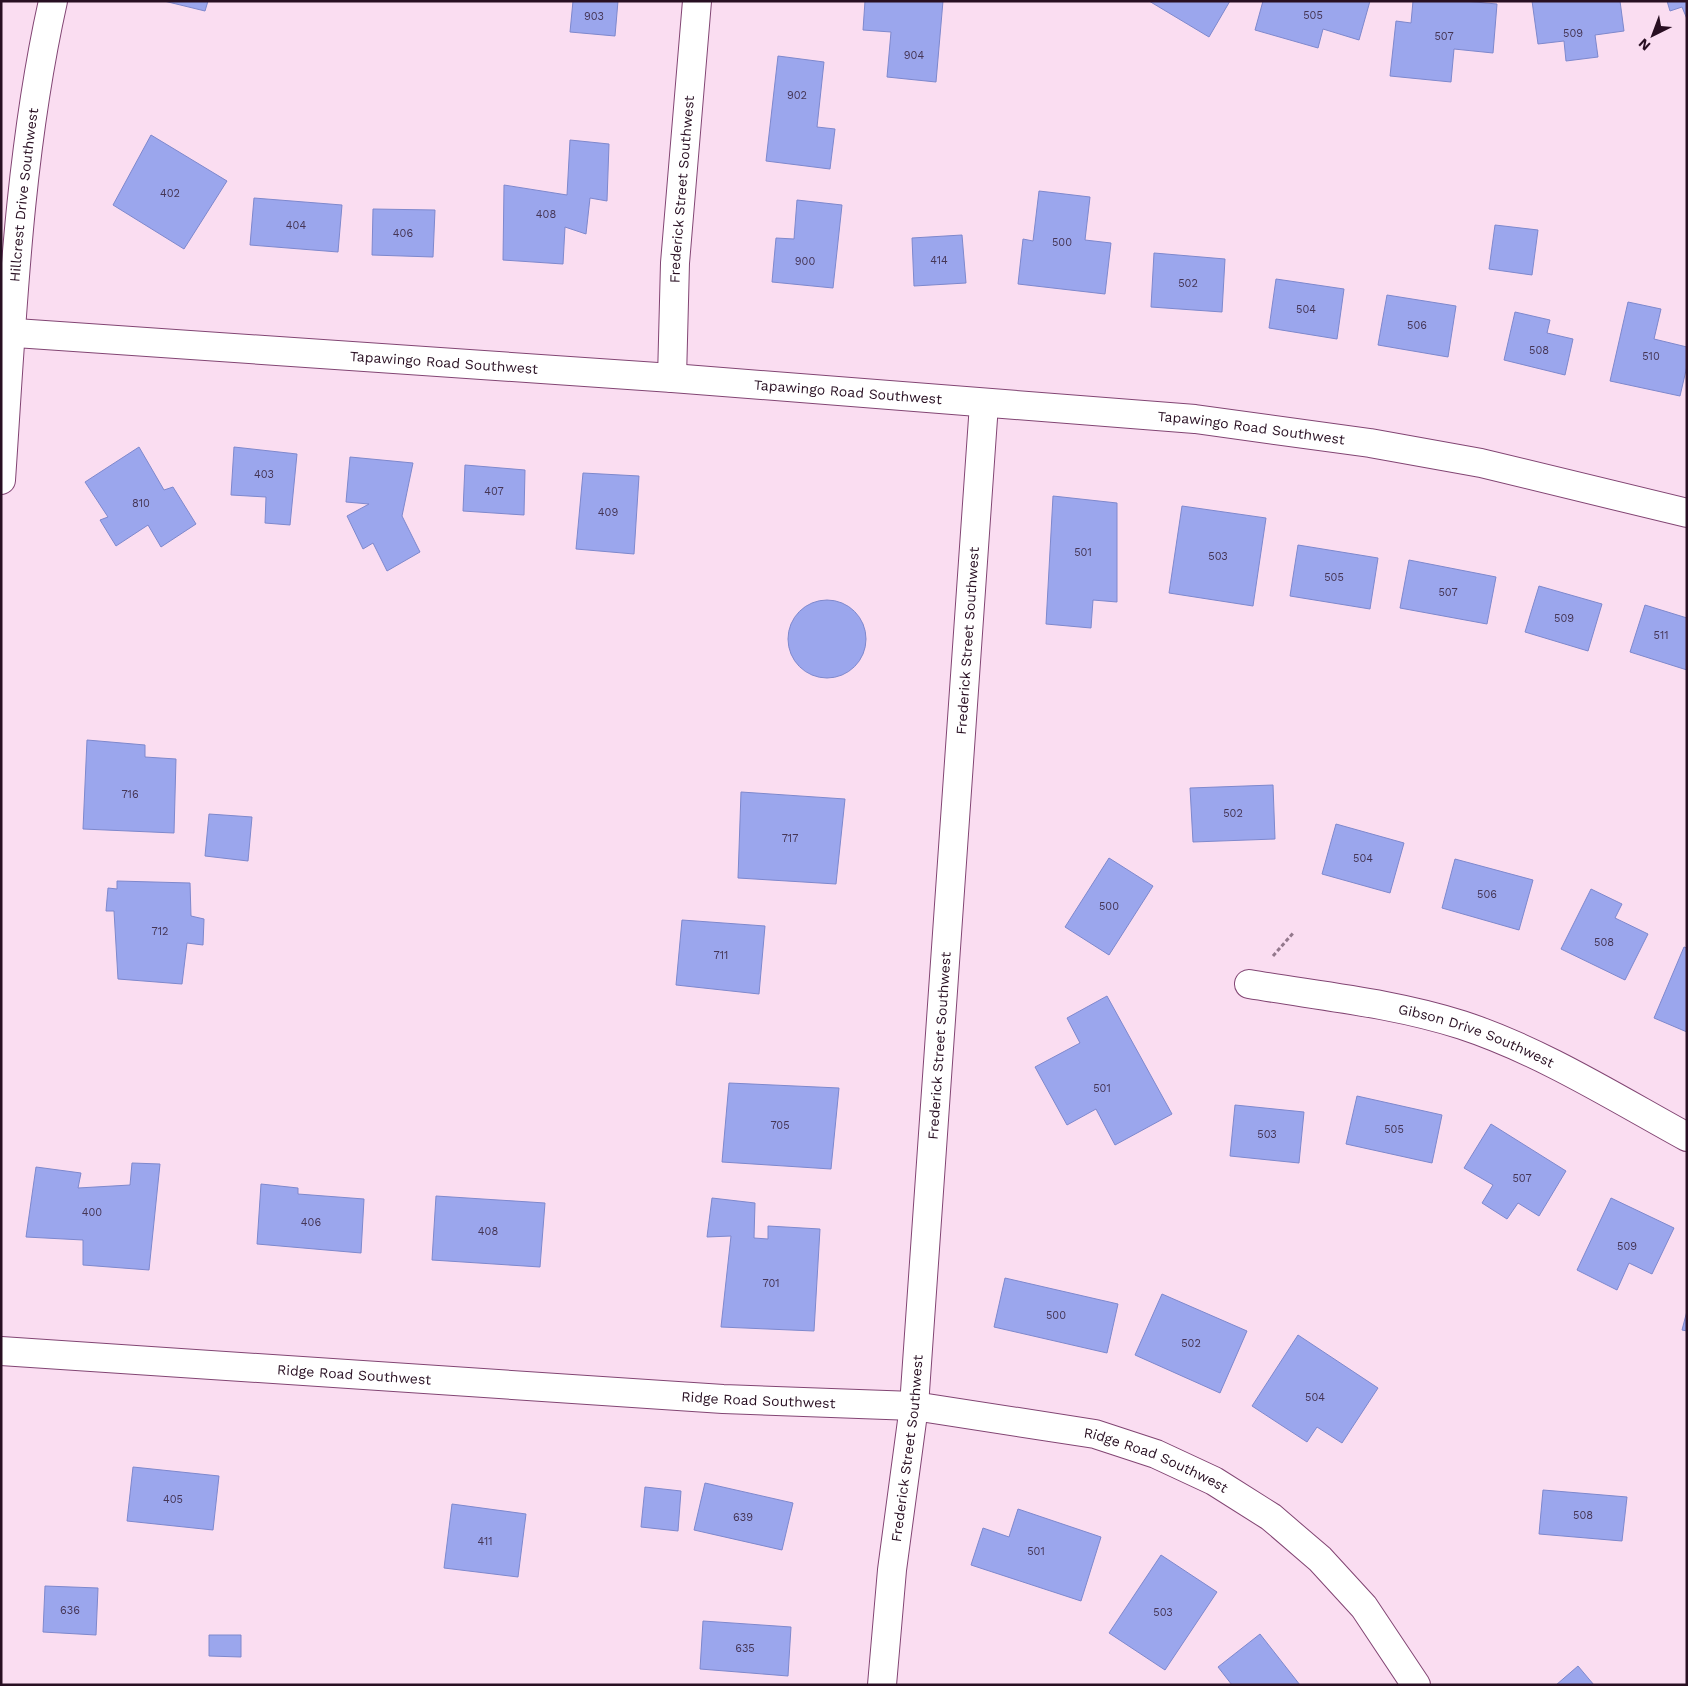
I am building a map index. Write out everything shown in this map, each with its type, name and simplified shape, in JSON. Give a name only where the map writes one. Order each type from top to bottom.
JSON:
[{"type":"street","name":"Hillcrest Drive Southwest","points":[[1,480],[6,332],[26,163],[45,39],[53,1]]},
{"type":"street","name":"Frederick Street Southwest","points":[[672,378],[676,263],[697,1]]},
{"type":"street","name":"Tapawingo Road Southwest","points":[[6,332],[672,378],[984,404],[1195,419],[1370,443],[1481,463],[1687,513]]},
{"type":"street","name":"Frederick Street Southwest","points":[[882,1685],[892,1570],[914,1406],[984,404]]},
{"type":"street","name":"Gibson Drive Southwest","points":[[1249,984],[1424,1014],[1463,1025],[1535,1054],[1687,1137]]},
{"type":"street","name":"Ridge Road Southwest","points":[[1,1351],[723,1399],[914,1406],[1095,1434],[1156,1454],[1214,1481],[1271,1517],[1320,1559],[1364,1607],[1416,1685]]},
{"type":"building","points":[[164,1],[208,1],[205,11]]},
{"type":"building","points":[[573,1],[618,1],[615,36],[570,32]]},
{"type":"building","points":[[865,1],[943,1],[936,82],[887,77],[891,32],[863,30]]},
{"type":"building","points":[[1149,1],[1230,1],[1209,37]]},
{"type":"building","points":[[1263,1],[1370,1],[1359,40],[1323,29],[1318,48],[1255,30]]},
{"type":"building","points":[[1413,1],[1464,1],[1497,4],[1493,53],[1454,49],[1451,82],[1390,76],[1396,21],[1411,23]]},
{"type":"building","points":[[1532,1],[1620,1],[1624,31],[1595,35],[1598,57],[1566,61],[1564,41],[1538,44]]},
{"type":"building","points":[[1667,1],[1687,1],[1687,19],[1682,7],[1670,11]]},
{"type":"building","points":[[778,56],[824,62],[817,127],[835,129],[830,169],[766,161]]},
{"type":"building","points":[[151,135],[227,181],[184,249],[113,205]]},
{"type":"building","points":[[570,140],[609,144],[607,201],[590,198],[586,234],[565,227],[563,264],[503,260],[504,185],[567,195]]},
{"type":"building","points":[[1039,191],[1090,197],[1085,240],[1111,243],[1105,294],[1018,284],[1023,239],[1033,241]]},
{"type":"building","points":[[254,198],[342,205],[338,252],[250,245]]},
{"type":"building","points":[[797,200],[842,205],[833,288],[772,282],[776,238],[794,239]]},
{"type":"building","points":[[373,209],[435,210],[433,257],[372,255]]},
{"type":"building","points":[[1495,225],[1538,230],[1532,275],[1489,269]]},
{"type":"building","points":[[962,235],[966,283],[914,286],[912,238]]},
{"type":"building","points":[[1154,253],[1225,259],[1222,312],[1151,307]]},
{"type":"building","points":[[1276,279],[1344,289],[1337,339],[1269,328]]},
{"type":"building","points":[[1387,295],[1456,306],[1448,357],[1378,345]]},
{"type":"building","points":[[1628,302],[1661,309],[1654,339],[1687,347],[1687,366],[1680,396],[1610,381]]},
{"type":"building","points":[[1515,312],[1550,320],[1547,333],[1573,339],[1565,375],[1504,360]]},
{"type":"building","points":[[139,447],[164,490],[173,487],[196,524],[161,547],[148,525],[116,546],[100,520],[108,517],[85,482]]},
{"type":"building","points":[[234,447],[297,454],[290,525],[265,523],[266,497],[231,495]]},
{"type":"building","points":[[350,457],[413,463],[402,516],[420,552],[387,571],[373,543],[363,549],[347,516],[369,504],[346,502]]},
{"type":"building","points":[[465,465],[525,470],[524,515],[463,511]]},
{"type":"building","points":[[583,473],[639,476],[634,554],[576,549]]},
{"type":"building","points":[[1053,496],[1117,503],[1117,602],[1093,600],[1091,628],[1046,624]]},
{"type":"building","points":[[1182,506],[1266,518],[1253,606],[1169,593]]},
{"type":"building","points":[[1298,545],[1378,558],[1370,609],[1290,596]]},
{"type":"building","points":[[1409,560],[1496,577],[1487,624],[1400,608]]},
{"type":"building","points":[[1539,586],[1602,604],[1588,651],[1525,632]]},
{"type":"building","points":[[827,600],[842,603],[855,611],[863,624],[866,639],[863,654],[855,667],[842,675],[827,678],[812,675],[799,667],[791,654],[788,639],[791,624],[799,611],[812,603]]},
{"type":"building","points":[[1645,605],[1687,618],[1687,670],[1630,652]]},
{"type":"building","points":[[87,740],[145,745],[145,757],[176,759],[174,833],[83,829]]},
{"type":"building","points":[[1273,785],[1275,839],[1193,842],[1190,788]]},
{"type":"building","points":[[741,792],[845,799],[836,884],[738,878]]},
{"type":"building","points":[[209,814],[252,817],[248,861],[205,856]]},
{"type":"building","points":[[1336,824],[1404,843],[1390,893],[1322,874]]},
{"type":"building","points":[[1109,858],[1153,886],[1109,955],[1065,927]]},
{"type":"building","points":[[1455,859],[1533,880],[1519,930],[1442,908]]},
{"type":"building","points":[[117,881],[190,883],[191,916],[204,919],[203,945],[187,943],[182,984],[118,979],[114,911],[106,911],[108,888],[117,889]]},
{"type":"building","points":[[1591,889],[1622,904],[1615,918],[1648,934],[1625,980],[1561,949]]},
{"type":"building","points":[[682,920],[765,926],[759,994],[676,985]]},
{"type":"building","points":[[1684,947],[1687,948],[1687,1032],[1654,1018]]},
{"type":"building","points":[[1107,996],[1172,1114],[1115,1145],[1096,1109],[1067,1125],[1035,1067],[1080,1043],[1067,1018]]},
{"type":"building","points":[[729,1083],[839,1088],[831,1169],[722,1162]]},
{"type":"building","points":[[1357,1096],[1442,1115],[1432,1163],[1346,1144]]},
{"type":"building","points":[[1235,1105],[1304,1112],[1299,1163],[1230,1156]]},
{"type":"building","points":[[1491,1124],[1566,1171],[1539,1216],[1518,1203],[1507,1219],[1482,1203],[1493,1185],[1464,1168]]},
{"type":"building","points":[[132,1163],[160,1164],[149,1270],[83,1265],[83,1240],[26,1237],[36,1167],[81,1173],[78,1188],[130,1185]]},
{"type":"building","points":[[261,1184],[298,1188],[298,1194],[364,1199],[361,1253],[257,1244]]},
{"type":"building","points":[[436,1196],[545,1203],[540,1267],[432,1260]]},
{"type":"building","points":[[712,1198],[755,1203],[754,1238],[768,1239],[768,1226],[820,1229],[814,1331],[721,1327],[731,1236],[707,1237]]},
{"type":"building","points":[[1611,1198],[1674,1228],[1652,1274],[1629,1263],[1617,1290],[1577,1270]]},
{"type":"building","points":[[1005,1278],[1118,1304],[1107,1353],[994,1327]]},
{"type":"building","points":[[1162,1294],[1247,1331],[1220,1393],[1135,1355]]},
{"type":"building","points":[[1687,1311],[1687,1331],[1682,1330]]},
{"type":"building","points":[[1298,1335],[1378,1388],[1342,1443],[1317,1427],[1307,1442],[1252,1406]]},
{"type":"building","points":[[133,1467],[219,1476],[213,1530],[127,1521]]},
{"type":"building","points":[[705,1483],[793,1503],[782,1550],[694,1530]]},
{"type":"building","points":[[645,1487],[681,1491],[678,1531],[641,1527]]},
{"type":"building","points":[[1543,1490],[1627,1497],[1622,1541],[1539,1534]]},
{"type":"building","points":[[452,1504],[526,1514],[518,1577],[444,1568]]},
{"type":"building","points":[[1018,1509],[1101,1537],[1081,1601],[971,1565],[983,1528],[1009,1537]]},
{"type":"building","points":[[1161,1555],[1217,1592],[1165,1670],[1109,1633]]},
{"type":"building","points":[[45,1586],[98,1588],[96,1635],[43,1632]]},
{"type":"building","points":[[703,1621],[791,1627],[788,1676],[700,1669]]},
{"type":"building","points":[[1260,1634],[1300,1685],[1232,1685],[1218,1667]]},
{"type":"building","points":[[209,1635],[241,1635],[241,1657],[209,1656]]},
{"type":"building","points":[[1578,1666],[1594,1685],[1556,1685]]}]
